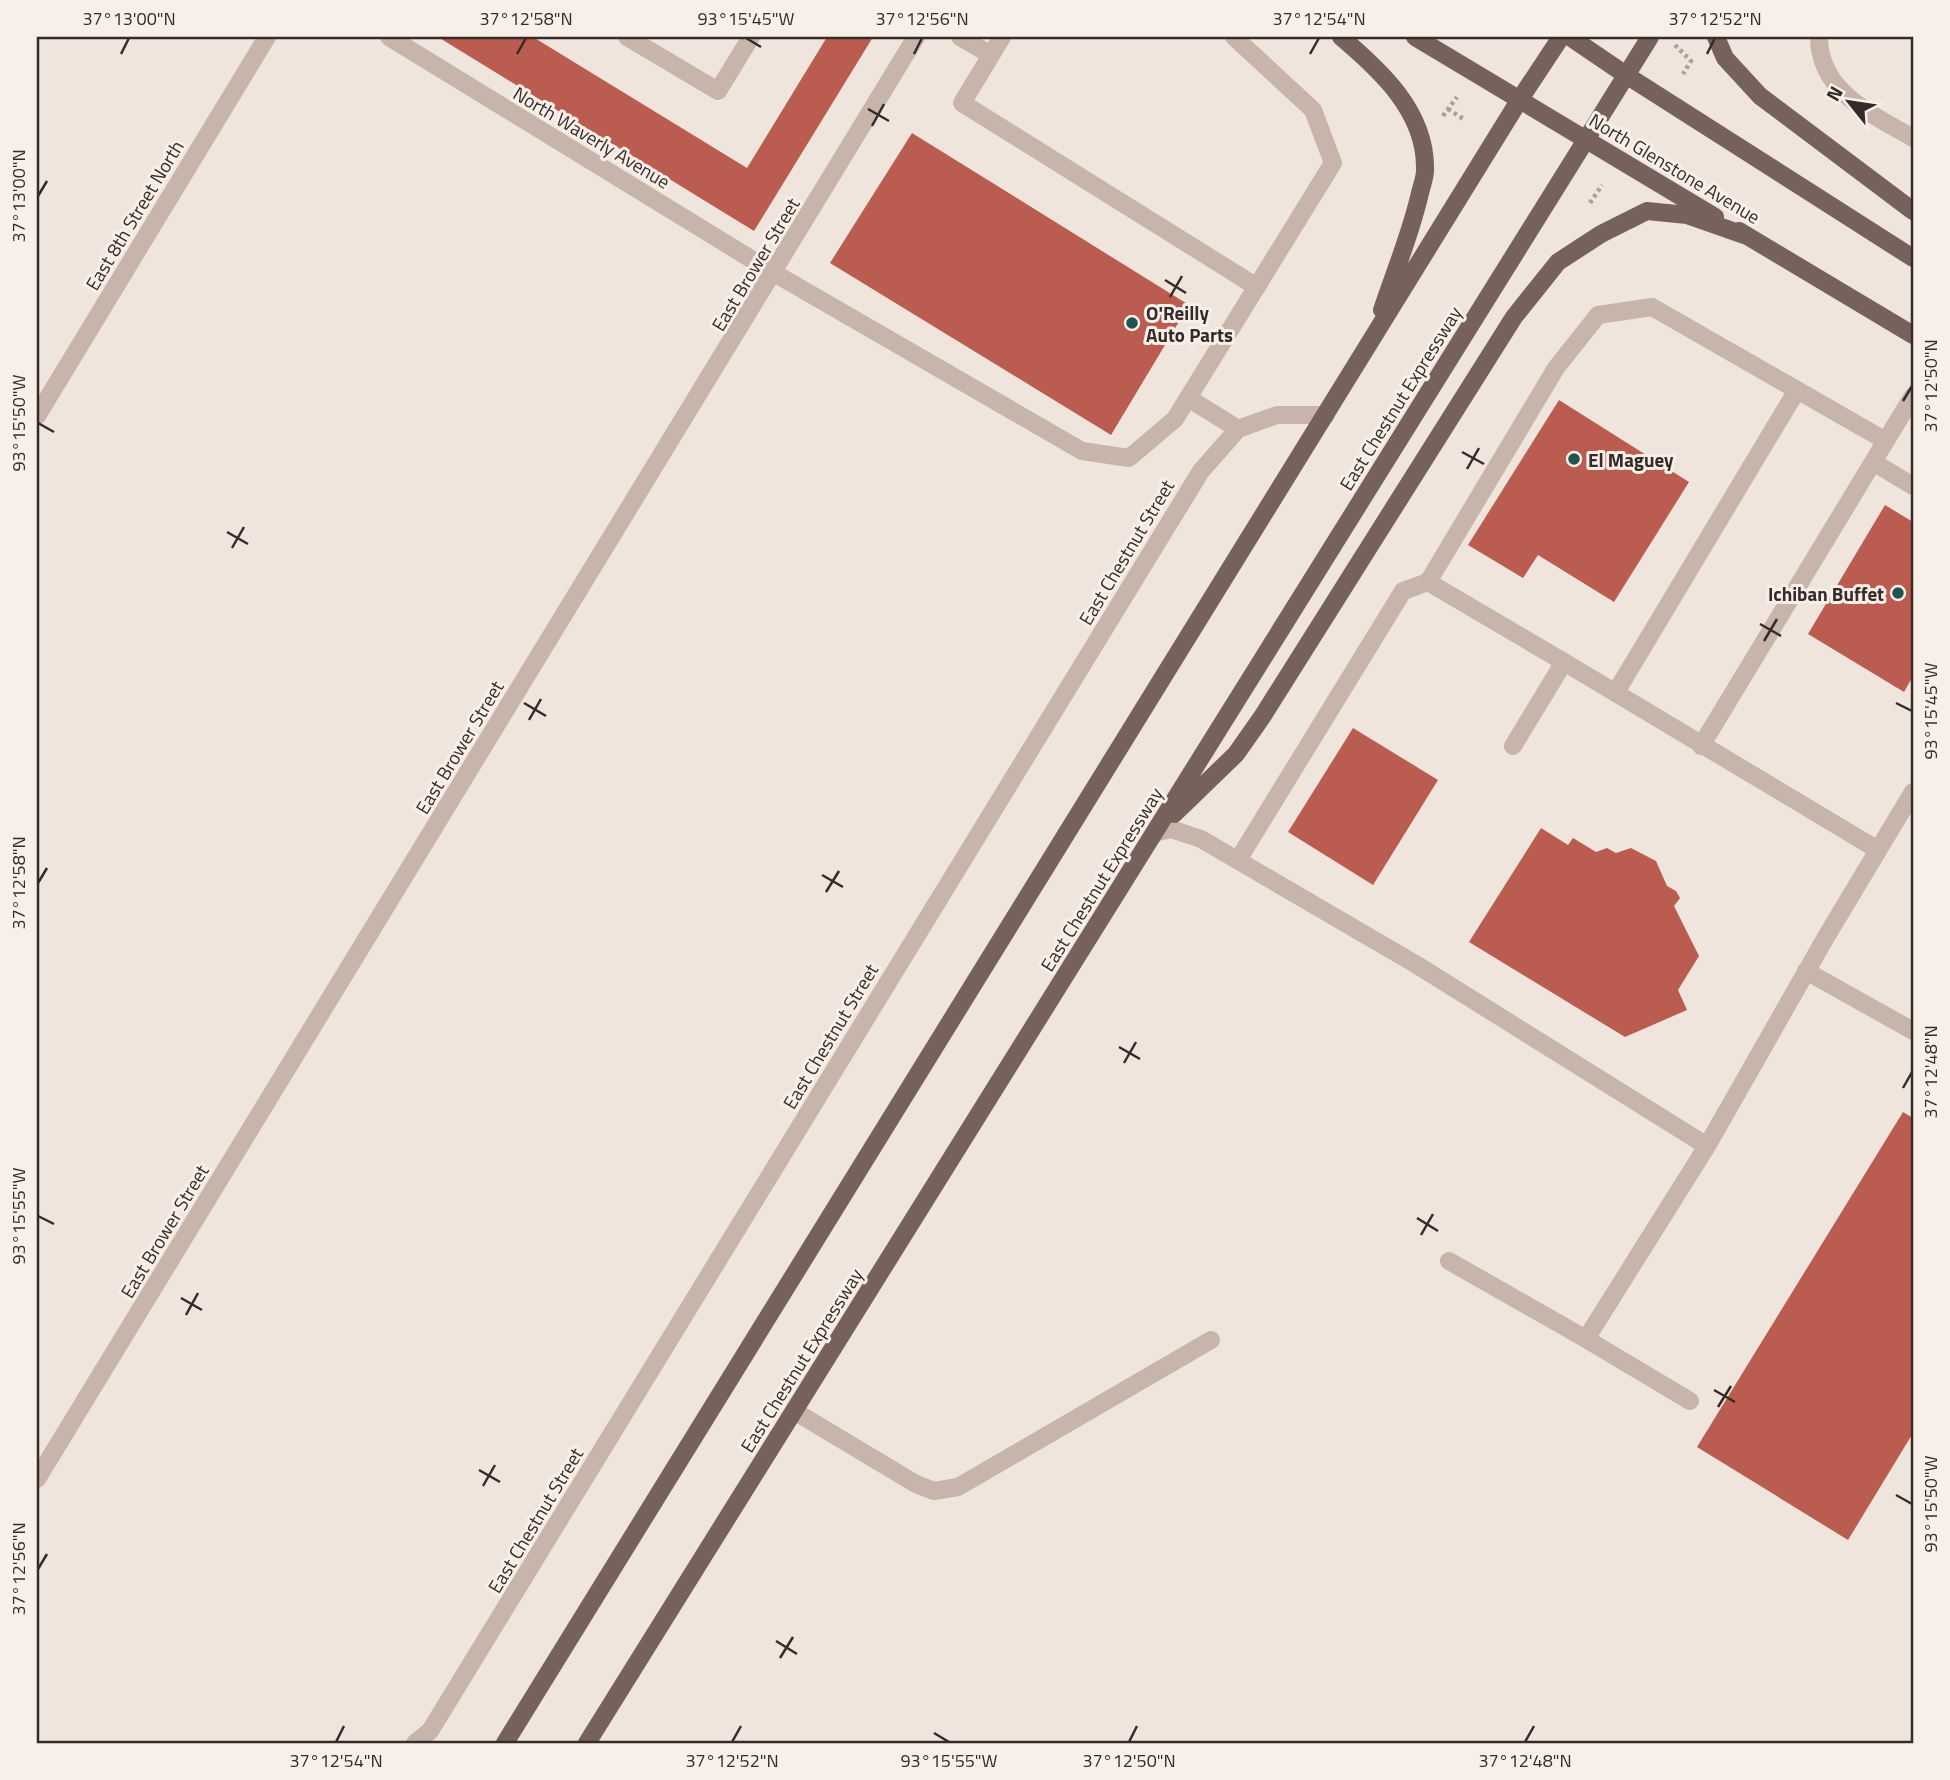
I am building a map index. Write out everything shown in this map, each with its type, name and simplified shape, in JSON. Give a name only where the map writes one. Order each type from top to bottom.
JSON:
[{"type":"main road","points":[[1341,37],[1368,60],[1402,97],[1418,128],[1426,168],[1416,211],[1370,343]]},
{"type":"main road","name":"North Glenstone Avenue","points":[[1415,37],[1913,335]]},
{"type":"main road","points":[[505,1743],[1520,99],[1561,37]]},
{"type":"main road","points":[[1570,37],[1913,258]]},
{"type":"main road","name":"East Chestnut Expressway","points":[[587,1743],[1650,37]]},
{"type":"main road","points":[[1716,37],[1725,58],[1760,96],[1913,211]]},
{"type":"main road","points":[[1154,833],[1236,754],[1514,317],[1558,262],[1601,234],[1647,211],[1687,215],[1747,236]]},
{"type":"street","name":"East 8th Street North","points":[[37,416],[267,37]]},
{"type":"street","name":"North Waverly Avenue","points":[[388,37],[774,273],[1082,451],[1129,458],[1175,419],[1333,163],[1313,110],[1234,37]]},
{"type":"street","points":[[626,37],[718,91],[751,37]]},
{"type":"street","name":"East Brower Street","points":[[37,1479],[916,37]]},
{"type":"street","points":[[960,37],[991,55]]},
{"type":"street","points":[[1002,37],[962,103],[1257,287]]},
{"type":"street","points":[[1819,37],[1819,53],[1837,88],[1859,106],[1913,138]]},
{"type":"street","points":[[1238,860],[1403,591],[1428,582],[1556,368],[1598,314],[1652,307],[1886,441]]},
{"type":"street","points":[[1616,692],[1797,390]]},
{"type":"street","points":[[1701,746],[1913,396]]},
{"type":"street","points":[[1188,398],[1238,429]]},
{"type":"street","name":"East Chestnut Street","points":[[415,1743],[430,1731],[1200,471],[1238,429],[1277,415],[1326,415]]},
{"type":"street","points":[[1873,462],[1913,486]]},
{"type":"street","points":[[1428,582],[1878,850]]},
{"type":"street","points":[[1513,747],[1564,662]]},
{"type":"street","points":[[1586,1339],[1707,1146],[1806,971],[1913,792]]},
{"type":"street","points":[[1154,833],[1171,828],[1188,833],[1238,860],[1417,965],[1707,1146]]},
{"type":"street","points":[[1806,971],[1913,1031]]},
{"type":"street","points":[[1449,1261],[1690,1401]]},
{"type":"street","points":[[794,1411],[916,1484],[934,1491],[958,1487],[1211,1340]]},
{"type":"path","points":[[1675,45],[1691,61],[1683,74]]},
{"type":"path","points":[[1440,120],[1457,97]]},
{"type":"path","points":[[1448,109],[1465,120]]},
{"type":"path","points":[[1590,203],[1602,185]]},
{"type":"building","points":[[438,37],[533,37],[747,168],[827,37],[873,37],[754,231]]},
{"type":"building","points":[[912,133],[1189,305],[1111,435],[830,263]]},
{"type":"building","points":[[1559,400],[1689,482],[1614,602],[1538,555],[1523,578],[1468,545]]},
{"type":"building","points":[[1885,505],[1913,522],[1913,676],[1904,692],[1808,634]]},
{"type":"building","points":[[1353,728],[1438,780],[1373,885],[1288,832]]},
{"type":"building","points":[[1541,828],[1568,845],[1573,838],[1596,852],[1607,848],[1616,853],[1631,848],[1656,861],[1667,886],[1676,891],[1680,898],[1674,906],[1699,956],[1678,990],[1687,1010],[1625,1037],[1469,942]]},
{"type":"building","points":[[1903,1112],[1913,1118],[1913,1433],[1848,1540],[1697,1447]]},
{"type":"place","name":"O'Reilly Auto Parts","points":[[1132,323]]},
{"type":"place","name":"El Maguey","points":[[1574,459]]},
{"type":"place","name":"Ichiban Buffet","points":[[1898,593]]}]
